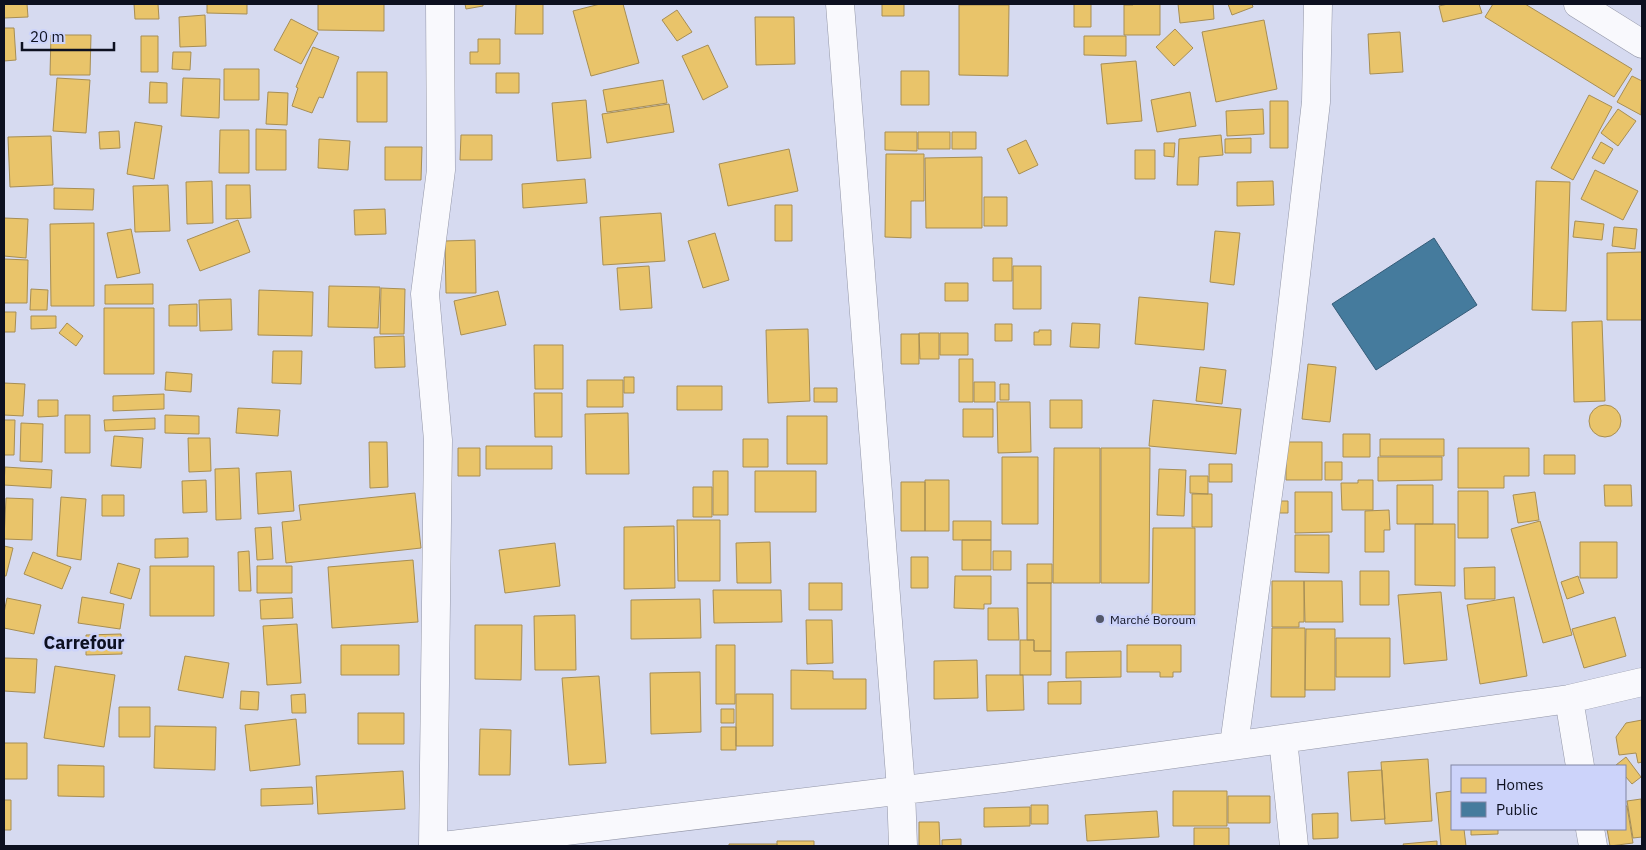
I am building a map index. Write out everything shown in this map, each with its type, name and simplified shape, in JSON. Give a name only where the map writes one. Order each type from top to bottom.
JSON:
[{"type":"street","points":[[433,846],[438,440],[425,294],[441,170],[440,4]]},
{"type":"street","points":[[840,4],[901,789],[903,846]]},
{"type":"street","points":[[1234,744],[1286,369],[1316,102],[1318,4]]},
{"type":"street","points":[[1578,4],[1642,44]]},
{"type":"street","points":[[443,846],[1003,778],[1234,744],[1283,739],[1569,699],[1642,682]]},
{"type":"street","points":[[1569,699],[1580,765]]},
{"type":"street","points":[[1283,739],[1294,846]]},
{"type":"street","points":[[1590,830],[1593,846]]},
{"type":"building: Homes","points":[[4,4],[27,4],[28,17],[4,18]]},
{"type":"building: Homes","points":[[134,4],[158,4],[159,19],[135,19]]},
{"type":"building: Homes","points":[[207,4],[247,4],[247,14],[207,13]]},
{"type":"building: Homes","points":[[318,4],[384,4],[384,31],[318,30]]},
{"type":"building: Homes","points":[[465,4],[483,4],[483,6],[466,9]]},
{"type":"building: Homes","points":[[516,4],[543,4],[543,34],[515,34]]},
{"type":"building: Homes","points":[[600,4],[623,4],[639,63],[591,76],[573,11]]},
{"type":"building: Homes","points":[[882,4],[904,4],[904,16],[882,16]]},
{"type":"building: Homes","points":[[1074,4],[1091,4],[1091,27],[1074,27]]},
{"type":"building: Homes","points":[[1160,4],[1160,35],[1124,35],[1124,5]]},
{"type":"building: Homes","points":[[1178,4],[1213,4],[1214,19],[1180,23]]},
{"type":"building: Homes","points":[[1228,4],[1252,4],[1253,7],[1232,15]]},
{"type":"building: Homes","points":[[1448,4],[1479,4],[1482,13],[1443,22],[1439,6]]},
{"type":"building: Homes","points":[[1493,4],[1525,4],[1632,69],[1614,97],[1485,17]]},
{"type":"building: Homes","points":[[959,5],[1009,5],[1008,76],[959,75]]},
{"type":"building: Homes","points":[[677,10],[692,32],[677,41],[662,20]]},
{"type":"building: Homes","points":[[205,15],[206,46],[180,47],[179,17]]},
{"type":"building: Homes","points":[[755,17],[794,17],[795,64],[756,65]]},
{"type":"building: Homes","points":[[291,19],[318,33],[301,64],[274,50]]},
{"type":"building: Homes","points":[[1264,20],[1277,89],[1216,102],[1202,32]]},
{"type":"building: Homes","points":[[4,28],[14,28],[16,60],[4,61]]},
{"type":"building: Homes","points":[[1175,29],[1193,48],[1174,66],[1156,47]]},
{"type":"building: Homes","points":[[1400,32],[1403,72],[1370,74],[1368,34]]},
{"type":"building: Homes","points":[[51,35],[91,35],[90,75],[50,75]]},
{"type":"building: Homes","points":[[141,36],[158,36],[158,72],[141,72]]},
{"type":"building: Homes","points":[[1084,36],[1126,36],[1126,56],[1084,55]]},
{"type":"building: Homes","points":[[478,39],[500,39],[500,64],[470,64],[470,52],[478,52]]},
{"type":"building: Homes","points":[[708,45],[728,87],[703,100],[682,56]]},
{"type":"building: Homes","points":[[313,47],[339,57],[323,98],[319,97],[312,113],[292,106],[298,88],[296,87]]},
{"type":"building: Homes","points":[[173,52],[191,52],[190,70],[172,69]]},
{"type":"building: Homes","points":[[1136,61],[1142,121],[1107,124],[1101,64]]},
{"type":"building: Homes","points":[[224,69],[259,69],[259,100],[224,100]]},
{"type":"building: Homes","points":[[901,71],[929,71],[929,105],[901,105]]},
{"type":"building: Homes","points":[[357,72],[387,72],[387,122],[357,122]]},
{"type":"building: Homes","points":[[496,73],[519,73],[519,93],[496,93]]},
{"type":"building: Homes","points":[[1632,76],[1642,81],[1641,115],[1617,102]]},
{"type":"building: Homes","points":[[57,78],[90,80],[86,133],[53,131]]},
{"type":"building: Homes","points":[[183,78],[220,79],[219,118],[181,116]]},
{"type":"building: Homes","points":[[663,80],[667,103],[607,112],[603,90]]},
{"type":"building: Homes","points":[[150,82],[167,83],[167,103],[149,103]]},
{"type":"building: Homes","points":[[268,92],[288,93],[287,125],[266,124]]},
{"type":"building: Homes","points":[[1190,92],[1196,126],[1157,132],[1151,100]]},
{"type":"building: Homes","points":[[1589,95],[1612,107],[1573,180],[1551,168]]},
{"type":"building: Homes","points":[[586,100],[591,158],[557,161],[552,103]]},
{"type":"building: Homes","points":[[1270,101],[1288,101],[1288,148],[1270,148]]},
{"type":"building: Homes","points":[[669,104],[674,132],[607,143],[602,114]]},
{"type":"building: Homes","points":[[1263,109],[1264,134],[1227,136],[1226,111]]},
{"type":"building: Homes","points":[[1618,109],[1636,121],[1618,146],[1601,133]]},
{"type":"building: Homes","points":[[135,122],[162,126],[154,179],[127,174]]},
{"type":"building: Homes","points":[[256,129],[286,130],[286,170],[256,170]]},
{"type":"building: Homes","points":[[220,130],[249,130],[249,173],[219,173]]},
{"type":"building: Homes","points":[[119,131],[120,148],[100,149],[99,132]]},
{"type":"building: Homes","points":[[885,132],[917,132],[917,151],[885,150]]},
{"type":"building: Homes","points":[[918,132],[950,132],[950,149],[918,149]]},
{"type":"building: Homes","points":[[952,132],[976,132],[976,149],[952,149]]},
{"type":"building: Homes","points":[[461,135],[492,135],[492,160],[460,160]]},
{"type":"building: Homes","points":[[1221,135],[1223,155],[1199,157],[1198,185],[1177,185],[1179,139]]},
{"type":"building: Homes","points":[[51,136],[53,185],[10,187],[8,137]]},
{"type":"building: Homes","points":[[1251,138],[1251,153],[1225,153],[1225,139]]},
{"type":"building: Homes","points":[[319,139],[350,141],[348,170],[318,168]]},
{"type":"building: Homes","points":[[1026,140],[1038,165],[1019,174],[1007,149]]},
{"type":"building: Homes","points":[[1601,142],[1613,149],[1604,164],[1592,158]]},
{"type":"building: Homes","points":[[1164,143],[1175,143],[1174,157],[1164,156]]},
{"type":"building: Homes","points":[[385,147],[422,147],[421,180],[385,180]]},
{"type":"building: Homes","points":[[789,149],[798,191],[728,206],[719,164]]},
{"type":"building: Homes","points":[[1135,150],[1155,150],[1155,179],[1135,179]]},
{"type":"building: Homes","points":[[886,154],[924,154],[924,201],[911,201],[911,238],[885,237]]},
{"type":"building: Homes","points":[[982,157],[982,228],[926,228],[925,158]]},
{"type":"building: Homes","points":[[1595,170],[1638,191],[1623,220],[1581,199]]},
{"type":"building: Homes","points":[[585,179],[587,203],[523,208],[522,184]]},
{"type":"building: Homes","points":[[212,181],[213,223],[187,224],[186,182]]},
{"type":"building: Homes","points":[[1273,181],[1274,205],[1237,206],[1237,182]]},
{"type":"building: Homes","points":[[1536,181],[1570,182],[1566,311],[1532,310]]},
{"type":"building: Homes","points":[[168,185],[170,231],[135,232],[133,186]]},
{"type":"building: Homes","points":[[226,185],[250,185],[251,218],[226,219]]},
{"type":"building: Homes","points":[[54,188],[94,189],[93,210],[54,209]]},
{"type":"building: Homes","points":[[984,197],[1007,197],[1007,226],[984,226]]},
{"type":"building: Homes","points":[[775,205],[792,205],[792,241],[775,241]]},
{"type":"building: Homes","points":[[385,209],[386,234],[355,235],[354,210]]},
{"type":"building: Homes","points":[[661,213],[665,261],[603,265],[600,217]]},
{"type":"building: Homes","points":[[4,218],[28,219],[26,258],[4,256]]},
{"type":"building: Homes","points":[[238,220],[250,252],[200,271],[187,240]]},
{"type":"building: Homes","points":[[1575,221],[1604,224],[1602,240],[1573,237]]},
{"type":"building: Homes","points":[[94,223],[94,306],[51,306],[50,224]]},
{"type":"building: Homes","points":[[1614,227],[1637,229],[1635,249],[1612,246]]},
{"type":"building: Homes","points":[[131,229],[140,273],[117,278],[107,233]]},
{"type":"building: Homes","points":[[1215,231],[1240,233],[1234,285],[1210,282]]},
{"type":"building: Homes","points":[[715,233],[729,280],[703,288],[688,241]]},
{"type":"building: Homes","points":[[475,240],[476,293],[446,293],[445,241]]},
{"type":"building: Homes","points":[[1642,252],[1642,320],[1607,320],[1607,253]]},
{"type":"building: Homes","points":[[993,258],[1012,258],[1012,281],[993,281]]},
{"type":"building: Homes","points":[[4,259],[28,260],[27,303],[4,303]]},
{"type":"building: Homes","points":[[649,266],[652,308],[620,310],[617,268]]},
{"type":"building: Homes","points":[[1013,266],[1041,266],[1041,309],[1013,309]]},
{"type":"building: Homes","points":[[945,283],[968,283],[968,301],[945,301]]},
{"type":"building: Homes","points":[[153,284],[153,304],[105,304],[105,285]]},
{"type":"building: Homes","points":[[329,286],[380,287],[378,328],[328,327]]},
{"type":"building: Homes","points":[[381,288],[405,289],[404,334],[380,334]]},
{"type":"building: Homes","points":[[31,289],[48,290],[47,310],[30,310]]},
{"type":"building: Homes","points":[[259,290],[313,292],[312,336],[258,335]]},
{"type":"building: Homes","points":[[498,291],[506,325],[461,335],[454,301]]},
{"type":"building: Homes","points":[[1139,297],[1208,303],[1204,350],[1135,344]]},
{"type":"building: Homes","points":[[231,299],[232,330],[200,331],[199,300]]},
{"type":"building: Homes","points":[[197,304],[197,326],[169,326],[169,305]]},
{"type":"building: Homes","points":[[104,308],[154,308],[154,374],[104,374]]},
{"type":"building: Homes","points":[[4,312],[16,312],[15,332],[4,332]]},
{"type":"building: Homes","points":[[31,316],[56,316],[56,328],[31,329]]},
{"type":"building: Homes","points":[[1602,321],[1605,401],[1574,402],[1572,322]]},
{"type":"building: Homes","points":[[67,323],[83,336],[76,346],[59,333]]},
{"type":"building: Homes","points":[[1072,323],[1100,324],[1099,348],[1070,347]]},
{"type":"building: Homes","points":[[995,324],[1012,324],[1012,341],[995,341]]},
{"type":"building: Homes","points":[[808,329],[810,401],[768,403],[766,330]]},
{"type":"building: Homes","points":[[1039,330],[1051,330],[1051,345],[1034,345],[1034,332],[1039,332]]},
{"type":"building: Homes","points":[[919,333],[939,333],[939,359],[920,359]]},
{"type":"building: Homes","points":[[940,333],[968,333],[968,355],[940,355]]},
{"type":"building: Homes","points":[[901,334],[919,334],[919,364],[901,364]]},
{"type":"building: Homes","points":[[404,336],[405,367],[375,368],[374,337]]},
{"type":"building: Homes","points":[[534,345],[563,345],[563,389],[535,389]]},
{"type":"building: Homes","points":[[273,351],[302,351],[301,384],[272,383]]},
{"type":"building: Homes","points":[[959,359],[973,359],[973,402],[959,402]]},
{"type":"building: Homes","points":[[1308,364],[1336,367],[1330,422],[1302,419]]},
{"type":"building: Homes","points":[[1200,367],[1226,370],[1222,404],[1196,401]]},
{"type":"building: Homes","points":[[166,372],[192,374],[191,392],[165,390]]},
{"type":"building: Homes","points":[[624,377],[634,377],[634,393],[624,393]]},
{"type":"building: Homes","points":[[587,380],[623,380],[623,407],[587,407]]},
{"type":"building: Homes","points":[[974,382],[995,382],[995,402],[974,402]]},
{"type":"building: Homes","points":[[4,383],[25,384],[23,416],[4,415]]},
{"type":"building: Homes","points":[[1000,384],[1009,384],[1009,400],[1000,400]]},
{"type":"building: Homes","points":[[677,386],[722,386],[722,410],[677,410]]},
{"type":"building: Homes","points":[[814,388],[837,388],[837,402],[814,402]]},
{"type":"building: Homes","points":[[534,393],[562,393],[562,437],[535,437]]},
{"type":"building: Homes","points":[[164,394],[164,409],[113,411],[113,396]]},
{"type":"building: Homes","points":[[38,400],[58,400],[58,416],[38,417]]},
{"type":"building: Homes","points":[[1050,400],[1082,400],[1082,428],[1050,428]]},
{"type":"building: Homes","points":[[1153,400],[1241,409],[1236,454],[1149,446]]},
{"type":"building: Homes","points":[[997,402],[1030,402],[1031,452],[998,453]]},
{"type":"building: Homes","points":[[1605,405],[1617,409],[1621,421],[1617,433],[1605,437],[1593,433],[1589,421],[1593,409]]},
{"type":"building: Homes","points":[[238,408],[280,410],[278,436],[236,433]]},
{"type":"building: Homes","points":[[963,409],[993,409],[993,437],[963,437]]},
{"type":"building: Homes","points":[[628,413],[629,474],[586,474],[585,414]]},
{"type":"building: Homes","points":[[65,415],[90,415],[90,453],[65,453]]},
{"type":"building: Homes","points":[[165,415],[199,416],[199,434],[165,433]]},
{"type":"building: Homes","points":[[787,416],[827,416],[827,464],[787,464]]},
{"type":"building: Homes","points":[[155,418],[155,429],[105,431],[104,420]]},
{"type":"building: Homes","points":[[4,420],[15,420],[14,455],[4,455]]},
{"type":"building: Homes","points":[[21,423],[43,424],[42,462],[20,461]]},
{"type":"building: Homes","points":[[1343,434],[1370,434],[1370,457],[1343,457]]},
{"type":"building: Homes","points":[[114,436],[143,438],[141,468],[111,466]]},
{"type":"building: Homes","points":[[188,438],[210,438],[211,471],[189,472]]},
{"type":"building: Homes","points":[[743,439],[768,439],[768,467],[743,467]]},
{"type":"building: Homes","points":[[1380,439],[1444,439],[1444,456],[1380,456]]},
{"type":"building: Homes","points":[[369,442],[387,442],[388,487],[370,488]]},
{"type":"building: Homes","points":[[1286,442],[1322,442],[1322,480],[1286,480]]},
{"type":"building: Homes","points":[[486,446],[552,446],[552,469],[486,469]]},
{"type":"building: Homes","points":[[458,448],[480,448],[480,476],[458,476]]},
{"type":"building: Homes","points":[[1054,448],[1100,448],[1100,583],[1053,583]]},
{"type":"building: Homes","points":[[1101,448],[1150,448],[1149,583],[1101,583]]},
{"type":"building: Homes","points":[[1458,448],[1529,448],[1529,476],[1504,476],[1504,488],[1458,488]]},
{"type":"building: Homes","points":[[1544,455],[1575,455],[1575,474],[1544,474]]},
{"type":"building: Homes","points":[[1002,457],[1038,457],[1038,524],[1002,524]]},
{"type":"building: Homes","points":[[1378,457],[1442,457],[1442,480],[1378,481]]},
{"type":"building: Homes","points":[[1325,462],[1342,462],[1342,480],[1325,480]]},
{"type":"building: Homes","points":[[1209,464],[1232,464],[1232,482],[1209,482]]},
{"type":"building: Homes","points":[[5,467],[52,470],[51,488],[4,485]]},
{"type":"building: Homes","points":[[239,468],[241,519],[216,520],[215,469]]},
{"type":"building: Homes","points":[[1159,469],[1186,470],[1184,516],[1157,515]]},
{"type":"building: Homes","points":[[291,471],[294,511],[258,514],[256,473]]},
{"type":"building: Homes","points":[[713,471],[728,471],[728,515],[713,515]]},
{"type":"building: Homes","points":[[755,471],[816,471],[816,512],[755,512]]},
{"type":"building: Homes","points":[[1190,476],[1208,476],[1208,494],[1190,493]]},
{"type":"building: Homes","points":[[206,480],[207,512],[183,513],[182,481]]},
{"type":"building: Homes","points":[[925,480],[949,480],[949,531],[925,531]]},
{"type":"building: Homes","points":[[1358,480],[1373,480],[1373,510],[1342,510],[1341,483],[1358,483]]},
{"type":"building: Homes","points":[[901,482],[925,482],[925,531],[901,531]]},
{"type":"building: Homes","points":[[1397,485],[1433,485],[1433,524],[1397,524]]},
{"type":"building: Homes","points":[[1604,485],[1631,485],[1632,506],[1605,506]]},
{"type":"building: Homes","points":[[693,487],[712,487],[712,517],[693,517]]},
{"type":"building: Homes","points":[[1458,491],[1488,491],[1488,538],[1458,538]]},
{"type":"building: Homes","points":[[1295,492],[1332,492],[1332,532],[1295,533]]},
{"type":"building: Homes","points":[[1535,492],[1539,520],[1518,523],[1513,495]]},
{"type":"building: Homes","points":[[415,493],[421,548],[286,563],[282,522],[301,520],[299,505]]},
{"type":"building: Homes","points":[[1192,494],[1212,494],[1212,527],[1192,527]]},
{"type":"building: Homes","points":[[102,495],[124,495],[124,516],[102,516]]},
{"type":"building: Homes","points":[[61,497],[86,499],[81,560],[57,556]]},
{"type":"building: Homes","points":[[6,498],[33,499],[32,540],[4,539]]},
{"type":"building: Homes","points":[[1277,501],[1288,501],[1288,513],[1277,513]]},
{"type":"building: Homes","points":[[1389,510],[1390,530],[1384,530],[1384,552],[1365,552],[1365,511]]},
{"type":"building: Homes","points":[[677,520],[720,520],[720,581],[678,581]]},
{"type":"building: Homes","points":[[953,521],[991,521],[991,540],[953,540]]},
{"type":"building: Homes","points":[[1540,521],[1572,635],[1543,643],[1511,529]]},
{"type":"building: Homes","points":[[1415,524],[1455,524],[1455,586],[1415,585]]},
{"type":"building: Homes","points":[[674,526],[675,588],[624,589],[624,527]]},
{"type":"building: Homes","points":[[271,527],[273,559],[257,560],[255,528]]},
{"type":"building: Homes","points":[[1153,528],[1195,528],[1195,615],[1152,615]]},
{"type":"building: Homes","points":[[1295,535],[1329,535],[1329,573],[1295,572]]},
{"type":"building: Homes","points":[[188,538],[188,557],[155,558],[155,539]]},
{"type":"building: Homes","points":[[962,540],[991,540],[991,570],[962,570]]},
{"type":"building: Homes","points":[[770,542],[771,583],[737,583],[736,543]]},
{"type":"building: Homes","points":[[1580,542],[1617,542],[1617,578],[1580,578]]},
{"type":"building: Homes","points":[[555,543],[560,586],[505,593],[499,550]]},
{"type":"building: Homes","points":[[4,546],[13,548],[6,576],[4,576]]},
{"type":"building: Homes","points":[[249,551],[251,591],[239,591],[238,552]]},
{"type":"building: Homes","points":[[993,551],[1011,551],[1011,570],[993,570]]},
{"type":"building: Homes","points":[[33,552],[71,567],[62,589],[24,574]]},
{"type":"building: Homes","points":[[911,557],[928,557],[928,588],[911,588]]},
{"type":"building: Homes","points":[[413,560],[418,622],[332,628],[328,567]]},
{"type":"building: Homes","points":[[118,563],[140,569],[131,599],[110,593]]},
{"type":"building: Homes","points":[[1027,564],[1052,564],[1052,583],[1027,583]]},
{"type":"building: Homes","points":[[150,566],[214,566],[214,616],[150,616]]},
{"type":"building: Homes","points":[[257,566],[292,566],[292,593],[257,593]]},
{"type":"building: Homes","points":[[1495,567],[1495,599],[1465,599],[1464,568]]},
{"type":"building: Homes","points":[[1360,571],[1389,571],[1389,605],[1360,605]]},
{"type":"building: Homes","points":[[955,576],[991,576],[991,604],[984,604],[984,609],[954,608]]},
{"type":"building: Homes","points":[[1578,576],[1584,593],[1567,599],[1561,582]]},
{"type":"building: Homes","points":[[1272,581],[1304,581],[1304,622],[1299,622],[1299,627],[1272,627]]},
{"type":"building: Homes","points":[[1304,581],[1342,581],[1343,622],[1305,622]]},
{"type":"building: Homes","points":[[809,583],[842,583],[842,610],[809,610]]},
{"type":"building: Homes","points":[[1027,583],[1051,583],[1051,651],[1034,651],[1034,640],[1027,640]]},
{"type":"building: Homes","points":[[713,590],[781,590],[782,622],[714,623]]},
{"type":"building: Homes","points":[[1441,592],[1447,660],[1404,664],[1398,595]]},
{"type":"building: Homes","points":[[82,597],[124,604],[120,629],[78,623]]},
{"type":"building: Homes","points":[[1514,597],[1527,676],[1480,684],[1467,605]]},
{"type":"building: Homes","points":[[7,598],[41,605],[34,634],[4,628]]},
{"type":"building: Homes","points":[[292,598],[293,618],[261,619],[260,600]]},
{"type":"building: Homes","points":[[700,599],[701,638],[631,639],[631,600]]},
{"type":"building: Homes","points":[[988,608],[1018,608],[1019,640],[988,640]]},
{"type":"building: Homes","points":[[575,615],[576,670],[535,670],[534,616]]},
{"type":"building: Homes","points":[[1615,617],[1626,656],[1584,668],[1572,629]]},
{"type":"building: Homes","points":[[806,620],[832,620],[833,663],[807,664]]},
{"type":"building: Homes","points":[[297,624],[301,683],[267,685],[263,626]]},
{"type":"building: Homes","points":[[475,625],[522,625],[521,680],[475,679]]},
{"type":"building: Homes","points":[[1272,628],[1305,628],[1305,697],[1271,697]]},
{"type":"building: Homes","points":[[1306,629],[1335,629],[1335,690],[1305,690]]},
{"type":"building: Homes","points":[[121,634],[122,654],[86,655],[86,635]]},
{"type":"building: Homes","points":[[1336,638],[1390,638],[1390,677],[1336,677]]},
{"type":"building: Homes","points":[[1020,640],[1034,640],[1034,651],[1051,651],[1051,675],[1020,675]]},
{"type":"building: Homes","points":[[341,645],[399,645],[399,675],[341,675]]},
{"type":"building: Homes","points":[[716,645],[735,645],[735,704],[716,704]]},
{"type":"building: Homes","points":[[1127,645],[1181,645],[1181,672],[1173,672],[1173,677],[1160,677],[1160,672],[1127,672]]},
{"type":"building: Homes","points":[[1121,651],[1121,677],[1066,678],[1066,652]]},
{"type":"building: Homes","points":[[185,656],[229,663],[223,698],[178,690]]},
{"type":"building: Homes","points":[[4,658],[37,659],[35,693],[4,691]]},
{"type":"building: Homes","points":[[977,660],[978,698],[934,699],[934,661]]},
{"type":"building: Homes","points":[[55,666],[115,675],[104,747],[44,738]]},
{"type":"building: Homes","points":[[791,670],[833,671],[833,679],[866,679],[866,709],[791,709]]},
{"type":"building: Homes","points":[[700,672],[701,732],[651,734],[650,673]]},
{"type":"building: Homes","points":[[986,675],[1023,675],[1024,710],[987,711]]},
{"type":"building: Homes","points":[[599,676],[606,763],[569,765],[562,678]]},
{"type":"building: Homes","points":[[1081,681],[1081,704],[1048,704],[1048,682]]},
{"type":"building: Homes","points":[[241,691],[259,692],[258,710],[240,709]]},
{"type":"building: Homes","points":[[305,694],[306,713],[292,713],[291,695]]},
{"type":"building: Homes","points":[[736,694],[773,694],[773,746],[736,746]]},
{"type":"building: Homes","points":[[119,707],[150,707],[150,737],[119,737]]},
{"type":"building: Homes","points":[[721,709],[734,709],[734,723],[721,723]]},
{"type":"building: Homes","points":[[358,713],[404,713],[404,744],[358,744]]},
{"type":"building: Homes","points":[[296,719],[300,765],[250,771],[245,725]]},
{"type":"building: Homes","points":[[1642,720],[1642,762],[1638,763],[1636,753],[1619,755],[1616,737],[1626,723]]},
{"type":"building: Homes","points":[[155,726],[216,727],[215,770],[154,768]]},
{"type":"building: Homes","points":[[721,727],[736,727],[736,750],[721,750]]},
{"type":"building: Homes","points":[[480,729],[511,730],[510,775],[479,775]]},
{"type":"building: Homes","points":[[4,743],[27,743],[27,779],[4,779]]},
{"type":"building: Homes","points":[[1626,757],[1641,777],[1632,784],[1626,777],[1626,765],[1616,765]]},
{"type":"building: Homes","points":[[1428,759],[1432,821],[1385,824],[1381,762]]},
{"type":"building: Homes","points":[[58,765],[104,766],[104,797],[58,796]]},
{"type":"building: Homes","points":[[1382,770],[1385,819],[1351,821],[1348,772]]},
{"type":"building: Homes","points":[[403,771],[405,809],[318,814],[316,776]]},
{"type":"building: Homes","points":[[312,787],[313,804],[261,806],[261,789]]},
{"type":"building: Homes","points":[[1173,791],[1227,791],[1227,826],[1173,826]]},
{"type":"building: Homes","points":[[1451,791],[1451,830],[1464,830],[1466,846],[1441,846],[1436,793]]},
{"type":"building: Homes","points":[[1228,796],[1270,796],[1270,823],[1228,823]]},
{"type":"building: Homes","points":[[1641,799],[1642,837],[1633,838],[1627,801]]},
{"type":"building: Homes","points":[[4,800],[11,800],[11,830],[4,830]]},
{"type":"building: Homes","points":[[1031,805],[1048,805],[1048,824],[1031,824]]},
{"type":"building: Homes","points":[[1627,806],[1633,843],[1610,846],[1607,830],[1626,830]]},
{"type":"building: Homes","points":[[1030,807],[1030,826],[984,827],[984,808]]},
{"type":"building: Homes","points":[[1157,811],[1159,837],[1087,841],[1085,815]]},
{"type":"building: Homes","points":[[1338,813],[1338,838],[1313,839],[1312,814]]},
{"type":"building: Homes","points":[[919,822],[939,822],[940,846],[919,846]]},
{"type":"building: Homes","points":[[1194,828],[1229,828],[1229,846],[1194,846]]},
{"type":"building: Homes","points":[[1471,830],[1498,830],[1498,834],[1471,835]]},
{"type":"building: Homes","points":[[961,839],[961,846],[942,846],[942,840]]},
{"type":"building: Homes","points":[[777,841],[814,841],[814,846],[777,846]]},
{"type":"building: Homes","points":[[1437,841],[1437,846],[1404,846],[1403,844]]},
{"type":"building: Homes","points":[[729,844],[777,844],[777,846],[729,846]]},
{"type":"building: Public","points":[[1434,238],[1477,305],[1376,370],[1332,304]]},
{"type":"place","name":"Marché Boroum","points":[[1100,619]]},
{"type":"district","name":"Carrefour","points":[[84,642]]}]
